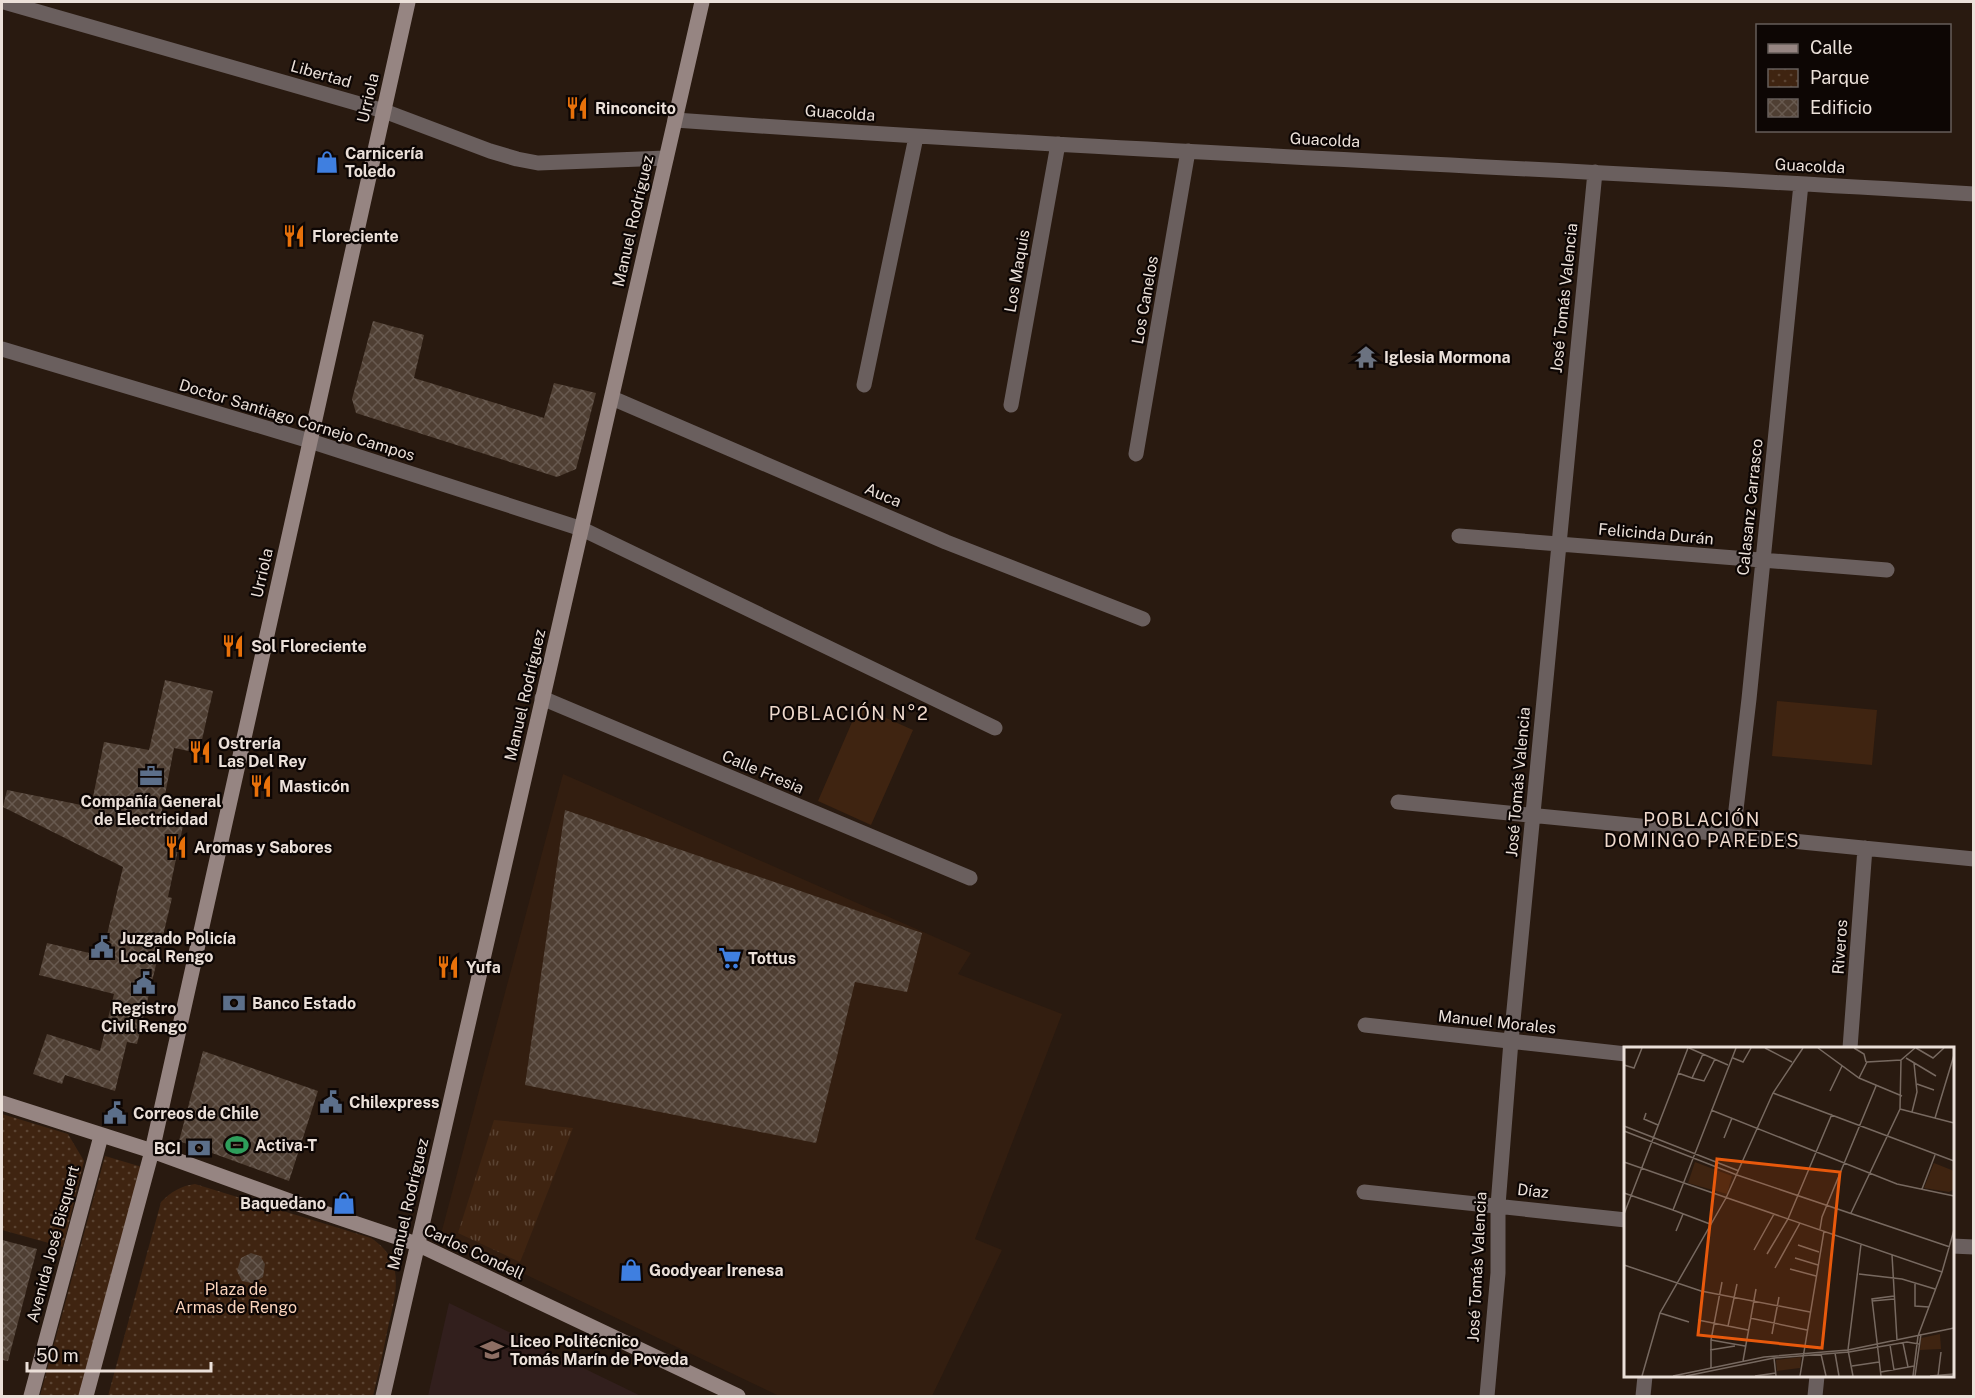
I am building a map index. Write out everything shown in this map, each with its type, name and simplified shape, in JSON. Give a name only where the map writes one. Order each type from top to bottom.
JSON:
[{"type":"main road","name":"Urriola","points":[[152,1151],[408,2]]},
{"type":"main road","name":"Manuel Rodríguez","points":[[383,1396],[702,2]]},
{"type":"main road","name":"Carlos Condell","points":[[2,1103],[152,1151],[417,1244],[728,1394]]},
{"type":"main road","name":"Avenida José Bisquert","points":[[31,1396],[101,1136]]},
{"type":"main road","points":[[86,1396],[152,1151]]},
{"type":"street","name":"Libertad","points":[[4,2],[384,111],[517,159],[538,163],[666,158]]},
{"type":"street","name":"Guacolda","points":[[675,120],[916,137],[1974,194]]},
{"type":"street","points":[[864,385],[916,137]]},
{"type":"street","name":"Los Maquis","points":[[1011,405],[1058,144]]},
{"type":"street","name":"Los Canelos","points":[[1136,454],[1188,151]]},
{"type":"street","name":"José Tomás Valencia","points":[[1487,1396],[1498,1273],[1498,1205],[1511,1041],[1595,172]]},
{"type":"street","name":"Calasanz Carrasco","points":[[1733,835],[1801,184]]},
{"type":"street","name":"Doctor Santiago Cornejo Campos","points":[[2,349],[310,441],[582,529],[995,728]]},
{"type":"street","name":"Auca","points":[[612,398],[946,542],[1143,619]]},
{"type":"street","name":"Felicinda Durán","points":[[1459,536],[1887,570]]},
{"type":"street","name":"Calle Fresia","points":[[542,698],[970,878]]},
{"type":"street","points":[[1398,802],[1974,859]]},
{"type":"street","name":"Riveros","points":[[1850,1047],[1865,848]]},
{"type":"street","name":"Manuel Morales","points":[[1365,1025],[1624,1054]]},
{"type":"street","name":"Díaz","points":[[1364,1192],[1624,1220]]},
{"type":"street","points":[[1954,1246],[1974,1247]]},
{"type":"street","points":[[1643,1396],[1646,1377]]},
{"type":"street","points":[[1815,1396],[1817,1377]]},
{"type":"shaded area","points":[[563,774],[971,953],[958,974],[1062,1014],[975,1239],[1002,1250],[932,1396],[779,1396],[441,1234]]},
{"type":"shaded area","name":"Liceo Politécnico Tomás Marín de Poveda","points":[[449,1303],[641,1396],[428,1396]]},
{"type":"green space","points":[[1777,701],[1877,710],[1872,765],[1772,756]]},
{"type":"green space","points":[[859,706],[913,730],[871,825],[818,801]]},
{"type":"green space","points":[[2,1114],[68,1134],[84,1161],[63,1247],[2,1230]]},
{"type":"green space","points":[[494,1120],[573,1128],[520,1262],[458,1233]]},
{"type":"green space","points":[[105,1156],[142,1167],[80,1396],[40,1396]]},
{"type":"green space","name":"Plaza de Armas de Rengo","points":[[195,1184],[371,1238],[383,1247],[390,1258],[396,1280],[393,1306],[373,1396],[108,1396],[161,1202],[177,1190]]},
{"type":"building","points":[[373,321],[424,335],[414,378],[544,418],[554,383],[596,393],[576,469],[557,477],[356,413],[352,399]]},
{"type":"building","points":[[165,680],[213,691],[199,753],[174,748],[160,821],[183,826],[168,897],[172,898],[137,1044],[127,1042],[115,1091],[65,1075],[62,1084],[33,1074],[47,1034],[100,1051],[114,994],[39,975],[47,943],[102,956],[123,867],[3,807],[7,790],[91,807],[104,742],[149,750]]},
{"type":"building","name":"Tottus","points":[[565,810],[922,933],[907,992],[855,982],[816,1143],[525,1085]]},
{"type":"building","points":[[203,1051],[318,1091],[289,1181],[179,1141]]},
{"type":"building","points":[[2,1240],[37,1249],[8,1361],[2,1360]]},
{"type":"building","points":[[251,1253],[260,1256],[265,1264],[263,1277],[252,1283],[242,1281],[237,1271],[241,1258]]},
{"type":"place","name":"Rinconcito","points":[[577,108]]},
{"type":"place","name":"Carnicería Toledo","points":[[327,162]]},
{"type":"place","name":"Floreciente","points":[[294,236]]},
{"type":"place","name":"Iglesia Mormona","points":[[1366,357]]},
{"type":"place","name":"Sol Floreciente","points":[[233,646]]},
{"type":"place","name":"Ostrería Las Del Rey","points":[[200,752]]},
{"type":"place","name":"Compañía General de Electricidad","points":[[151,776]]},
{"type":"place","name":"Masticón","points":[[261,786]]},
{"type":"place","name":"Aromas y Sabores","points":[[176,847]]},
{"type":"place","name":"Juzgado Policía Local Rengo","points":[[102,947]]},
{"type":"place","name":"Tottus","points":[[730,958]]},
{"type":"place","name":"Yufa","points":[[448,967]]},
{"type":"place","name":"Registro Civil Rengo","points":[[144,983]]},
{"type":"place","name":"Banco Estado","points":[[234,1003]]},
{"type":"place","name":"Chilexpress","points":[[331,1102]]},
{"type":"place","name":"Correos de Chile","points":[[115,1113]]},
{"type":"place","name":"Activa-T","points":[[237,1145]]},
{"type":"place","name":"BCI","points":[[199,1148]]},
{"type":"place","name":"Baquedano","points":[[344,1203]]},
{"type":"place","name":"Goodyear Irenesa","points":[[631,1270]]},
{"type":"place","name":"Liceo Politécnico Tomás Marín de Poveda","points":[[492,1350]]},
{"type":"district","name":"POBLACIÓN N°2","points":[[849,713]]},
{"type":"district","name":"POBLACIÓN DOMINGO PAREDES","points":[[1702,829]]}]
